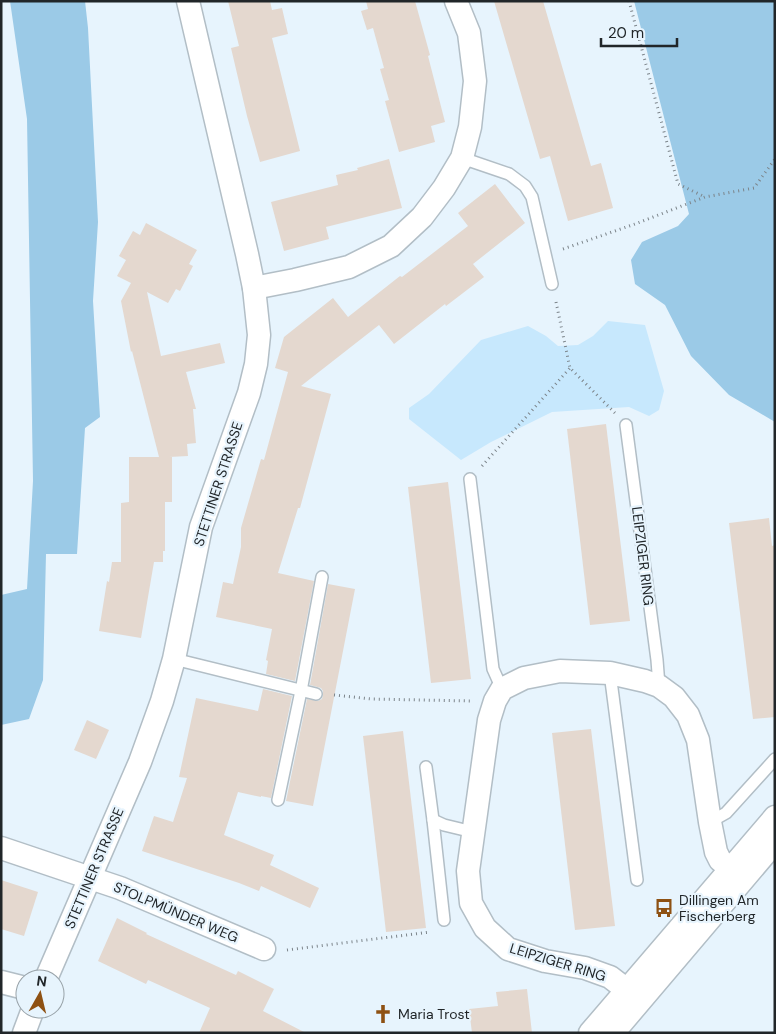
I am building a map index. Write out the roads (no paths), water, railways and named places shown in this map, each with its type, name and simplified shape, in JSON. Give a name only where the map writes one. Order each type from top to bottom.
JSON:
[{"type":"street","name":"STETTINER STRASSE","points":[[50,969],[143,753],[162,701],[174,659],[200,528],[249,393],[256,364],[259,335],[254,288],[188,1]]},
{"type":"street","points":[[254,288],[349,267],[391,246],[422,218],[444,188],[462,158],[470,127],[475,81],[469,33],[456,1]]},
{"type":"street","points":[[498,695],[524,678],[560,671],[610,673],[645,681],[658,686],[674,697],[688,715],[698,740],[716,852],[720,860],[736,874]]},
{"type":"street","name":"LEIPZIGER RING","points":[[498,695],[489,720],[473,832],[468,871],[471,903],[485,928],[508,949],[545,961],[585,968],[610,977],[634,995]]},
{"type":"street","points":[[590,1033],[634,995],[736,874],[775,817]]},
{"type":"street","points":[[736,874],[775,842]]},
{"type":"street","name":"STOLPMÜNDER WEG","points":[[1,848],[120,888],[264,949]]},
{"type":"street","points":[[1,982],[15,986]]},
{"type":"street","points":[[613,1033],[634,995]]},
{"type":"street","points":[[24,1033],[29,1019]]},
{"type":"lane","points":[[462,158],[509,174],[525,186],[532,197],[552,284]]},
{"type":"lane","name":"LEIPZIGER RING","points":[[626,425],[657,660],[658,686]]},
{"type":"lane","points":[[470,479],[493,669],[498,695]]},
{"type":"lane","points":[[278,800],[302,691],[322,577]]},
{"type":"lane","points":[[174,659],[316,694]]},
{"type":"lane","points":[[610,673],[637,880]]},
{"type":"lane","points":[[710,822],[726,813],[775,759]]},
{"type":"lane","points":[[426,767],[444,920]]},
{"type":"lane","points":[[433,820],[444,825],[473,832]]},
{"type":"place","name":"Dillingen Am Fischerberg","points":[[664,908]]},
{"type":"place","name":"Maria Trost","points":[[383,1014]]}]
